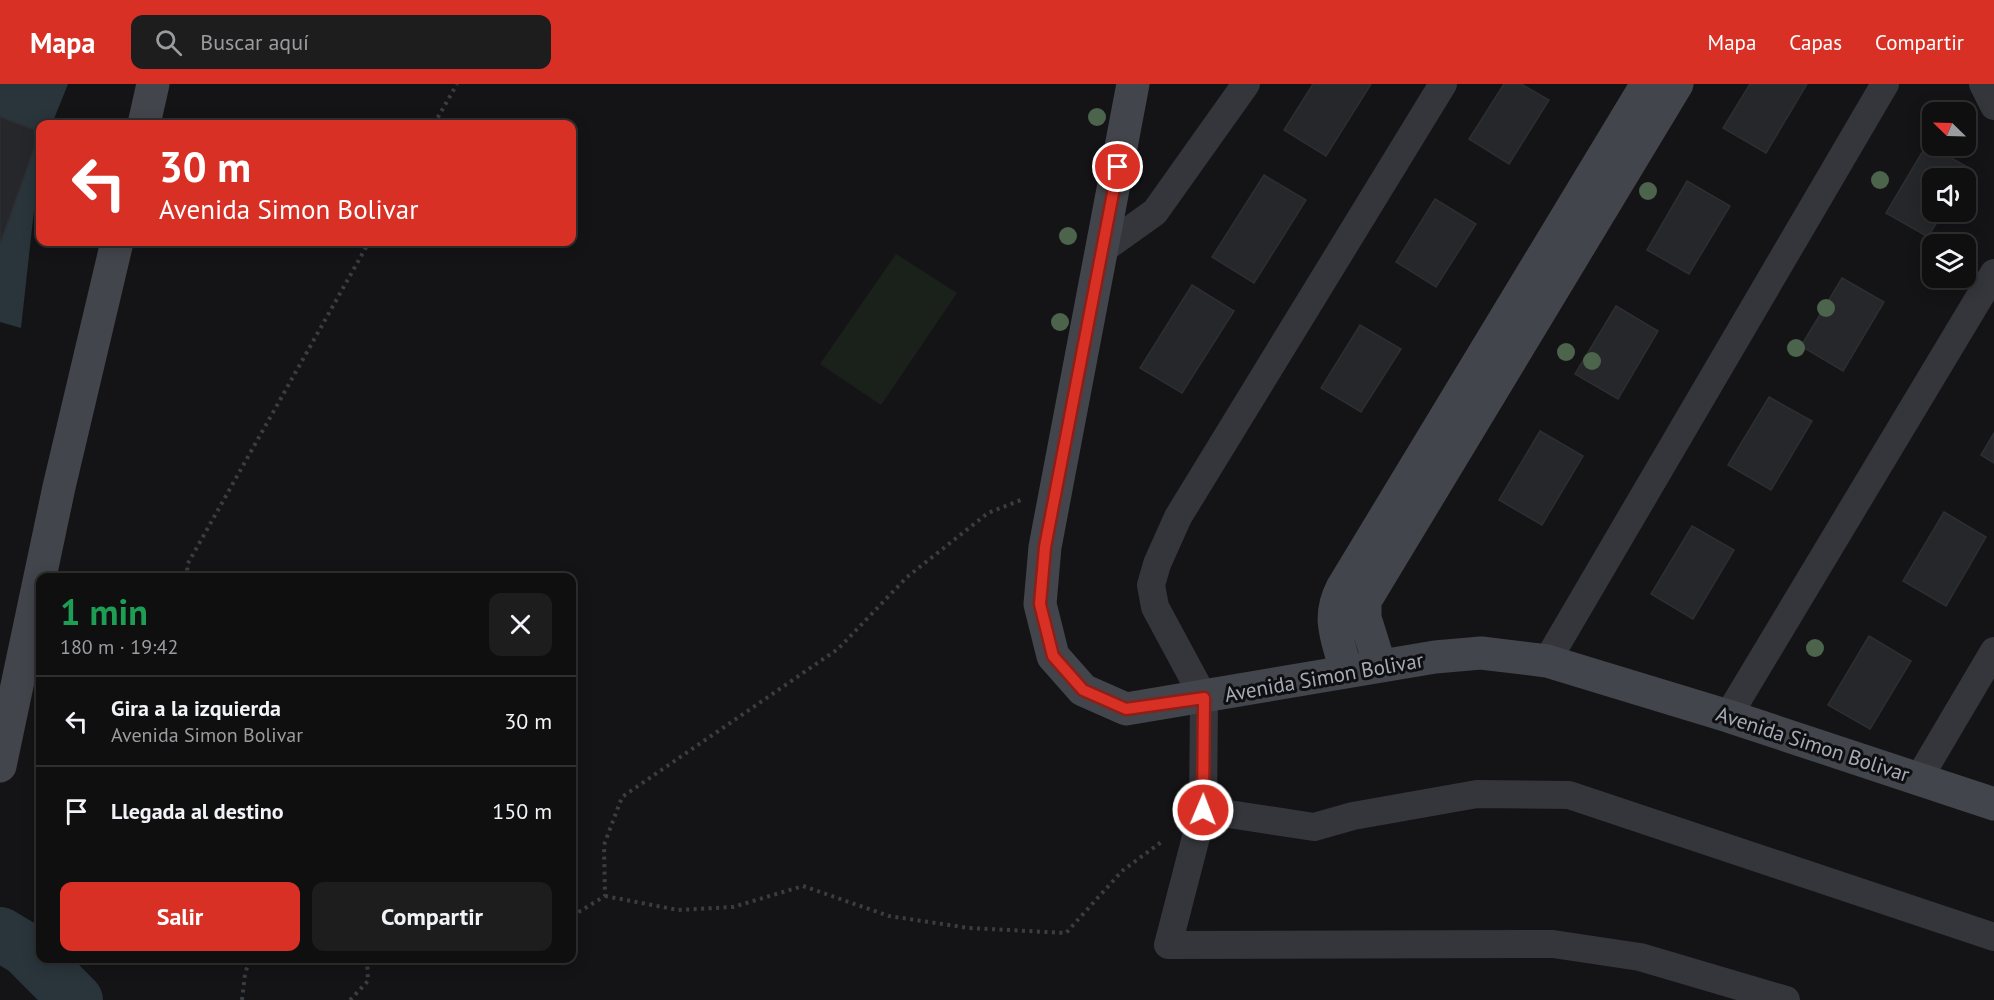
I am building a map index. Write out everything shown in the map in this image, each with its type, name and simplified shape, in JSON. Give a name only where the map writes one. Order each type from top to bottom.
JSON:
[{"type":"street","points":[[145,120],[153,84]]},
{"type":"street","name":"Avenida Simon Bolivar","points":[[1133,84],[1045,547],[1040,604],[1053,656],[1083,690],[1126,709],[1204,698],[1346,671],[1480,653],[1547,661],[1728,716],[1994,804]]},
{"type":"street","points":[[1102,250],[1155,212],[1246,84]]},
{"type":"street","points":[[1443,84],[1179,518],[1157,564],[1151,585],[1155,607],[1204,698],[1203,810],[1168,945],[1553,944],[1640,957],[1786,1000]]},
{"type":"street","points":[[1380,666],[1365,618],[1365,601],[1570,236],[1647,84]]},
{"type":"street","points":[[1346,671],[1334,623],[1334,605],[1570,236],[1677,84]]},
{"type":"street","points":[[1547,661],[1885,84]]},
{"type":"street","points":[[1983,84],[1994,106]]},
{"type":"street","points":[[41,573],[116,246]]},
{"type":"street","points":[[1728,716],[1994,273]]},
{"type":"street","points":[[0,766],[36,596]]},
{"type":"street","points":[[1919,778],[1994,651]]},
{"type":"street","points":[[1203,810],[1314,827],[1353,816],[1477,794],[1569,795],[1994,937]]},
{"type":"path","points":[[436,120],[457,84]]},
{"type":"path","points":[[188,573],[187,565],[367,246]]},
{"type":"path","points":[[605,896],[604,845],[622,797],[838,649],[907,578],[988,513],[1057,485]]},
{"type":"path","points":[[576,914],[605,896],[678,910],[733,907],[803,886],[889,916],[969,928],[1066,933],[1122,872],[1203,810]]},
{"type":"path","points":[[243,1000],[245,974],[248,963]]},
{"type":"path","points":[[350,1000],[368,981],[367,963]]},
{"type":"shaded area","points":[[0,84],[68,84],[54,120],[36,120],[36,192],[21,328],[0,322]]},
{"type":"shaded area","points":[[896,254],[957,293],[881,405],[820,364]]},
{"type":"building","points":[[1313,84],[1371,84],[1326,156],[1284,130]]},
{"type":"building","points":[[1504,84],[1521,84],[1549,100],[1509,164],[1469,139]]},
{"type":"building","points":[[1750,84],[1807,84],[1766,153],[1723,128]]},
{"type":"building","points":[[0,117],[36,130],[36,143],[0,244]]},
{"type":"building","points":[[1922,152],[1922,156],[1948,156],[1969,168],[1922,168],[1922,222],[1937,222],[1930,234],[1923,234],[1886,213]]},
{"type":"building","points":[[1264,175],[1306,200],[1254,283],[1212,257]]},
{"type":"building","points":[[1687,181],[1730,206],[1689,274],[1647,250]]},
{"type":"building","points":[[1435,199],[1476,224],[1436,287],[1396,262]]},
{"type":"building","points":[[1842,278],[1884,302],[1843,371],[1801,346]]},
{"type":"building","points":[[1192,285],[1234,311],[1182,393],[1140,368]]},
{"type":"building","points":[[1616,306],[1658,331],[1618,399],[1575,374]]},
{"type":"building","points":[[1360,325],[1401,349],[1361,412],[1321,388]]},
{"type":"building","points":[[1769,397],[1812,421],[1771,490],[1728,465]]},
{"type":"building","points":[[1540,431],[1583,456],[1542,525],[1499,500]]},
{"type":"building","points":[[1994,433],[1994,463],[1981,455]]},
{"type":"building","points":[[1944,512],[1986,537],[1946,606],[1903,581]]},
{"type":"building","points":[[1692,526],[1734,550],[1693,619],[1651,594]]},
{"type":"building","points":[[1869,636],[1911,661],[1870,729],[1828,705]]},
{"type":"waterway","points":[[0,934],[25,949],[36,960]]},
{"type":"waterway","points":[[39,963],[76,1000]]},
{"type":"route","points":[[1118,167],[1045,547],[1040,604],[1053,656],[1083,690],[1126,709],[1204,698],[1203,810]]}]
